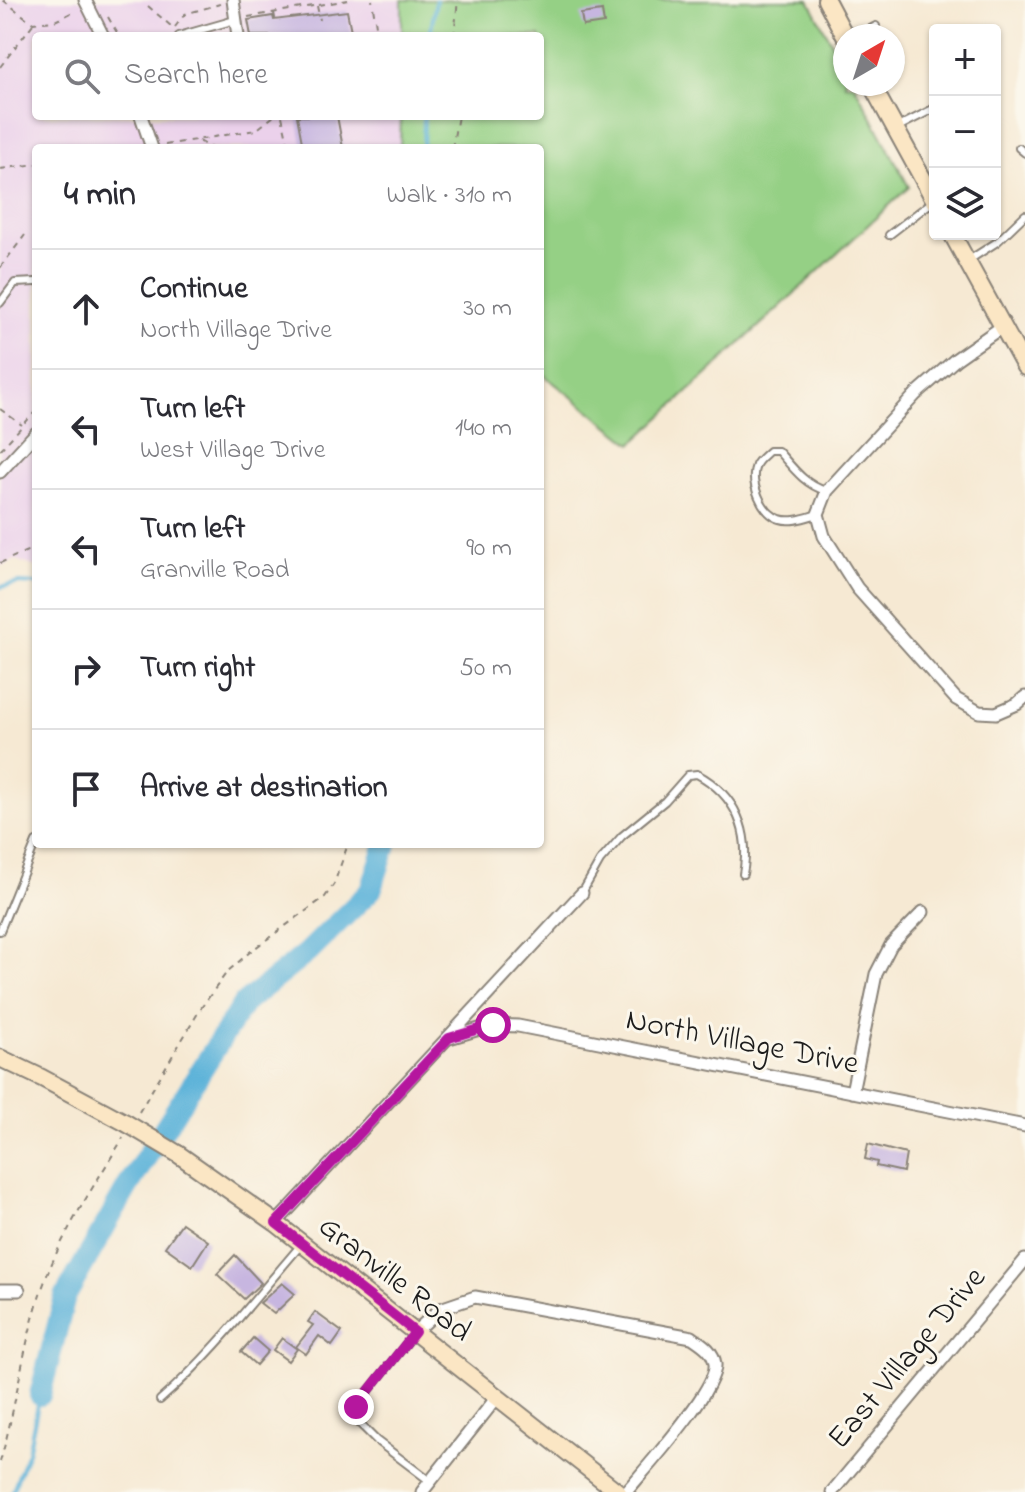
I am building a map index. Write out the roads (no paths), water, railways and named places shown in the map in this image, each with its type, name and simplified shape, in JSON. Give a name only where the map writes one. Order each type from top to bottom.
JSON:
[{"type":"street","points":[[233,0],[237,32]]},
{"type":"street","points":[[826,0],[839,24]]},
{"type":"street","points":[[86,2],[101,32]]},
{"type":"street","points":[[878,96],[929,190]]},
{"type":"street","points":[[143,120],[156,144]]},
{"type":"street","points":[[955,240],[1025,367]]},
{"type":"street","points":[[1003,326],[956,359],[916,394],[827,491],[818,514],[824,536],[857,588],[956,699],[979,712],[996,713],[1025,697]]},
{"type":"street","points":[[0,472],[32,437]]},
{"type":"street","points":[[276,1223],[582,893]]},
{"type":"street","points":[[852,1092],[876,974],[891,945],[923,912]]},
{"type":"street","name":"North Village Drive","points":[[449,1038],[493,1025],[518,1026],[1025,1126]]},
{"type":"street","name":"Granville Road","points":[[0,1058],[126,1123],[178,1154],[276,1223],[618,1492]]},
{"type":"street","name":"East Village Drive","points":[[832,1492],[1025,1260]]},
{"type":"street","points":[[0,1290],[19,1290]]},
{"type":"street","points":[[415,1332],[440,1309],[475,1297],[692,1337],[709,1348],[715,1366],[709,1387],[626,1492]]},
{"type":"street","points":[[422,1492],[498,1396]]},
{"type":"lane","points":[[200,32],[235,20]]},
{"type":"lane","points":[[895,128],[929,111]]},
{"type":"lane","points":[[889,235],[929,205]]},
{"type":"lane","points":[[967,261],[997,242],[1025,215]]},
{"type":"lane","points":[[0,303],[15,283],[32,282]]},
{"type":"lane","points":[[818,514],[781,520],[766,510],[754,479],[756,464],[769,451],[778,451],[801,478],[815,488],[827,491]]},
{"type":"lane","points":[[582,893],[600,861],[622,836],[665,801],[688,775],[697,774],[724,793],[746,842],[743,874]]},
{"type":"lane","points":[[0,931],[34,848]]},
{"type":"lane","points":[[160,1400],[179,1384],[302,1244]]},
{"type":"lane","points":[[415,1332],[352,1416],[377,1441],[431,1482]]},
{"type":"waterway","points":[[431,32],[436,0]]},
{"type":"waterway","points":[[423,144],[424,120]]},
{"type":"waterway","points":[[0,587],[32,584]]},
{"type":"waterway","points":[[40,1395],[65,1297],[128,1186],[243,1004],[307,953],[371,890],[385,848]]},
{"type":"waterway","points":[[12,1492],[28,1452],[40,1395]]}]
